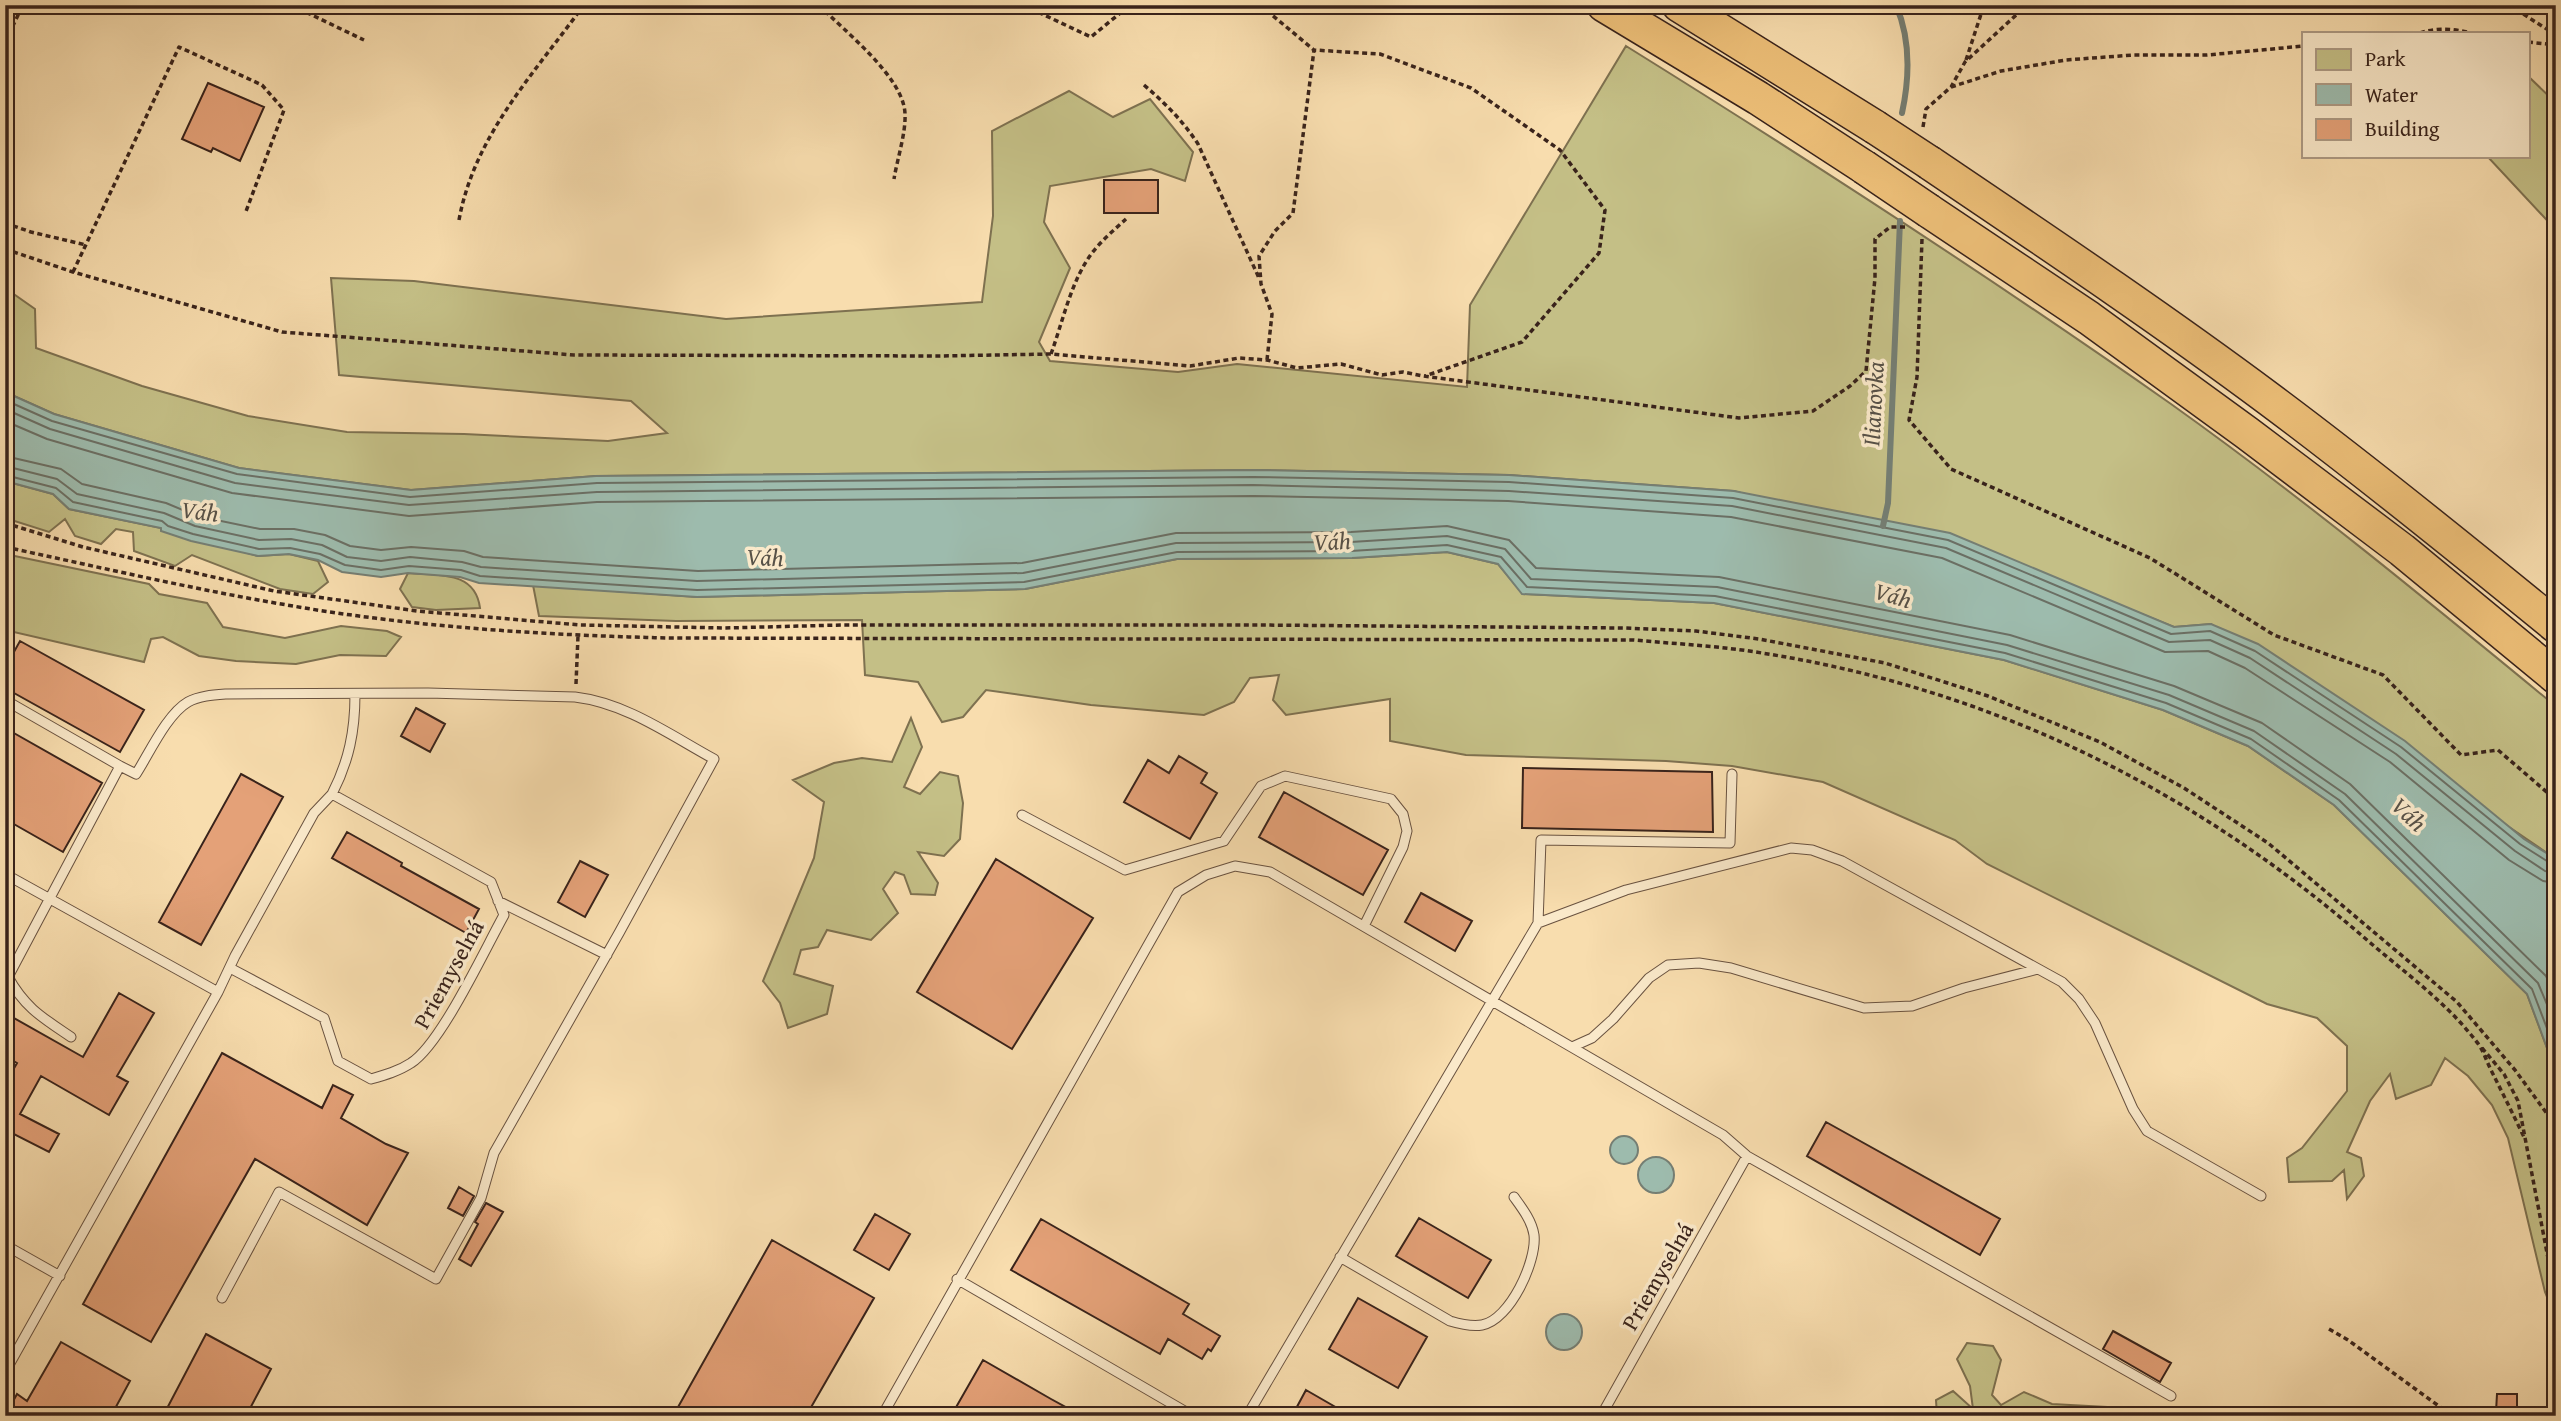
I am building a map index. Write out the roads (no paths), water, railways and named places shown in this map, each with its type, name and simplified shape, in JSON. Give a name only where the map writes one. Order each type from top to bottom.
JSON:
[{"type":"highway","points":[[1604,5],[1758,98],[1864,167],[1920,223],[2089,318],[2402,551],[2556,677]]},
{"type":"highway","points":[[1679,5],[1875,127],[2107,282],[2269,399],[2426,519],[2556,626]]},
{"type":"lane","points":[[5,701],[136,774],[176,712],[187,702],[226,694],[575,697],[598,701],[631,713],[713,760],[607,955],[494,1153],[481,1198],[436,1279],[279,1192],[222,1298]]},
{"type":"lane","points":[[5,1373],[218,992],[314,813],[332,794],[345,766],[353,735],[355,694]]},
{"type":"lane","points":[[71,1037],[19,997],[8,977],[120,766]]},
{"type":"lane","points":[[1247,1416],[1538,923],[1541,840],[1730,843],[1732,774]]},
{"type":"lane","points":[[1022,815],[1125,870],[1224,841],[1261,786],[1285,776],[1391,799],[1403,814],[1407,831],[1403,847],[1364,926]]},
{"type":"lane","name":"Priemyselná","points":[[230,968],[324,1018],[338,1061],[371,1079],[387,1075],[413,1062],[433,1043],[504,915],[491,883],[332,794]]},
{"type":"lane","points":[[1538,923],[1626,890],[1790,848],[1812,850],[1842,861],[2062,982],[2079,999],[2095,1023],[2133,1109],[2147,1131],[2261,1196]]},
{"type":"lane","points":[[882,1416],[1178,891],[1206,875],[1235,866],[1270,872],[1723,1135],[1747,1156],[2171,1396]]},
{"type":"lane","points":[[5,873],[218,992]]},
{"type":"lane","points":[[498,901],[607,955]]},
{"type":"lane","points":[[1572,1047],[1592,1038],[1649,978],[1668,965],[1699,963],[1731,968],[1853,1005],[1882,1008],[1912,1006],[1964,988],[2038,970]]},
{"type":"lane","name":"Priemyselná","points":[[1601,1416],[1747,1156]]},
{"type":"lane","points":[[1340,1257],[1450,1321],[1467,1326],[1483,1325],[1498,1318],[1511,1301],[1527,1272],[1534,1252],[1534,1234],[1527,1216],[1514,1197]]},
{"type":"lane","points":[[5,1245],[60,1276]]},
{"type":"lane","points":[[957,1279],[1193,1416]]},
{"type":"water","name":"Váh","points":[[5,392],[54,414],[239,468],[411,490],[596,476],[1253,470],[1509,475],[1734,491],[1950,533],[2174,627],[2211,624],[2258,644],[2405,741],[2524,839],[2556,859],[2556,1064],[2550,1056],[2527,994],[2334,805],[2248,746],[2163,710],[2004,660],[1714,603],[1522,594],[1498,564],[1447,552],[1352,558],[1177,559],[1025,589],[697,597],[479,583],[460,577],[408,573],[381,577],[342,572],[318,560],[289,554],[258,556],[191,541],[161,531],[161,528],[69,509],[53,494],[5,481]]},
{"type":"water","points":[[1624,1136],[1634,1140],[1638,1150],[1634,1160],[1624,1164],[1614,1160],[1610,1150],[1614,1140]]},
{"type":"water","points":[[1656,1157],[1669,1162],[1674,1175],[1669,1188],[1656,1193],[1643,1188],[1638,1175],[1643,1162]]},
{"type":"water","points":[[1564,1314],[1576,1320],[1582,1332],[1576,1344],[1564,1350],[1552,1344],[1546,1332],[1552,1320]]},
{"type":"waterway","name":"Ilianovka","points":[[1896,5],[1908,58],[1902,113]]},
{"type":"waterway","name":"Ilianovka","points":[[1883,526],[1888,503],[1900,221]]}]
